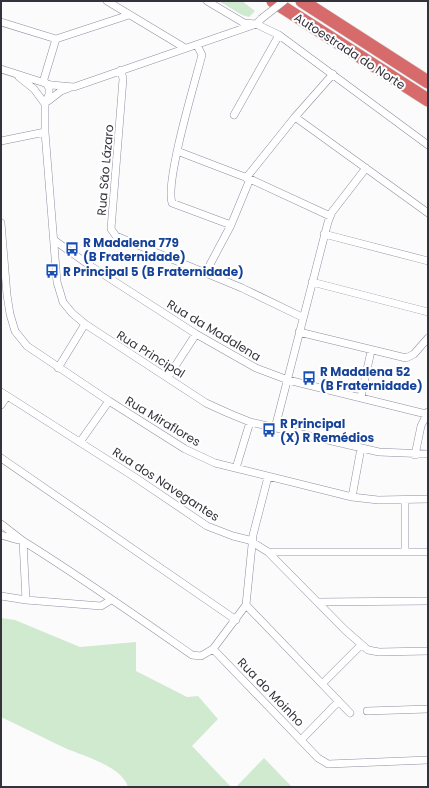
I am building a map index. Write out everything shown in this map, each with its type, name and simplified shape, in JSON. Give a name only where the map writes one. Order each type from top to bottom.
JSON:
[{"type":"highway","name":"Autoestrada do Norte","points":[[273,1],[428,100]]},
{"type":"highway","name":"Autoestrada do Norte","points":[[302,1],[428,82]]},
{"type":"street","points":[[107,1],[185,48]]},
{"type":"street","points":[[207,1],[244,23],[258,22],[279,35],[428,145]]},
{"type":"street","points":[[16,74],[34,88],[45,104],[61,91],[185,48],[197,46],[258,22],[284,1]]},
{"type":"street","points":[[1,22],[56,39],[129,15]]},
{"type":"street","points":[[234,115],[279,35]]},
{"type":"street","points":[[40,96],[46,83],[56,39]]},
{"type":"street","points":[[197,46],[202,55],[177,151],[169,195],[172,203],[231,225]]},
{"type":"street","points":[[1,69],[46,83],[74,87]]},
{"type":"street","name":"Rua São Lázaro","points":[[121,70],[123,79],[111,229],[116,236],[206,272],[302,317]]},
{"type":"street","points":[[206,272],[231,225],[248,179],[295,117],[333,74]]},
{"type":"street","name":"Rua Principal","points":[[46,83],[49,88],[49,94],[45,104],[45,132],[57,282],[63,302],[72,313],[85,324],[206,403],[250,422],[378,452],[428,454]]},
{"type":"street","points":[[295,117],[428,213]]},
{"type":"street","points":[[1,141],[45,132]]},
{"type":"street","points":[[177,151],[248,179],[330,216]]},
{"type":"street","points":[[275,428],[288,380],[302,317],[330,216],[366,168]]},
{"type":"street","name":"Rua Miraflores","points":[[1,223],[4,296],[15,331],[27,346],[109,401],[185,449],[215,463],[352,497],[378,500],[428,499]]},
{"type":"street","points":[[324,234],[428,260]]},
{"type":"street","name":"Rua da Madalena","points":[[54,240],[89,265],[196,334],[256,368],[288,380],[427,413]]},
{"type":"street","points":[[312,282],[428,312]]},
{"type":"street","points":[[58,368],[85,324]]},
{"type":"street","points":[[299,332],[406,358],[414,354],[428,338]]},
{"type":"street","points":[[168,377],[196,334]]},
{"type":"street","points":[[361,397],[371,350]]},
{"type":"street","points":[[1,405],[4,394]]},
{"type":"street","name":"Rua dos Navegantes","points":[[4,394],[207,526],[254,543],[268,552],[361,645]]},
{"type":"street","points":[[80,442],[109,401]]},
{"type":"street","points":[[415,454],[421,426],[427,413]]},
{"type":"street","points":[[236,468],[250,422]]},
{"type":"street","points":[[352,497],[361,448]]},
{"type":"street","points":[[1,458],[236,620]]},
{"type":"street","points":[[1,524],[23,541],[87,581],[111,600],[192,655],[201,656],[213,649],[246,605],[254,543],[253,535],[268,477]]},
{"type":"street","points":[[405,500],[405,551]]},
{"type":"street","points":[[1,535],[23,541]]},
{"type":"street","points":[[23,541],[26,600]]},
{"type":"street","points":[[268,552],[428,552]]},
{"type":"street","points":[[1,596],[26,600],[101,606],[111,600]]},
{"type":"street","points":[[318,602],[428,601]]},
{"type":"street","points":[[246,605],[350,713]]},
{"type":"street","points":[[322,684],[361,645],[368,650],[379,652],[428,651]]},
{"type":"street","name":"Rua do Moinho","points":[[213,649],[318,758],[328,764],[428,760]]},
{"type":"street","points":[[302,740],[338,702]]},
{"type":"street","points":[[367,711],[428,709]]},
{"type":"green space","points":[[219,1],[242,1],[255,11],[249,17],[242,15]]},
{"type":"green space","points":[[1,618],[15,620],[80,647],[136,642],[136,671],[187,697],[198,696],[218,719],[192,746],[231,787],[128,787],[118,773],[101,763],[65,748],[1,717]]},
{"type":"green space","points":[[264,758],[292,787],[236,787]]},
{"type":"place","name":"R Madalena 779 (B Fraternidade)","points":[[72,249]]},
{"type":"place","name":"R Principal 5 (B Fraternidade)","points":[[52,271]]},
{"type":"place","name":"R Madalena 52 (B Fraternidade)","points":[[309,378]]},
{"type":"place","name":"R Principal (X) R Remédios","points":[[269,430]]}]
